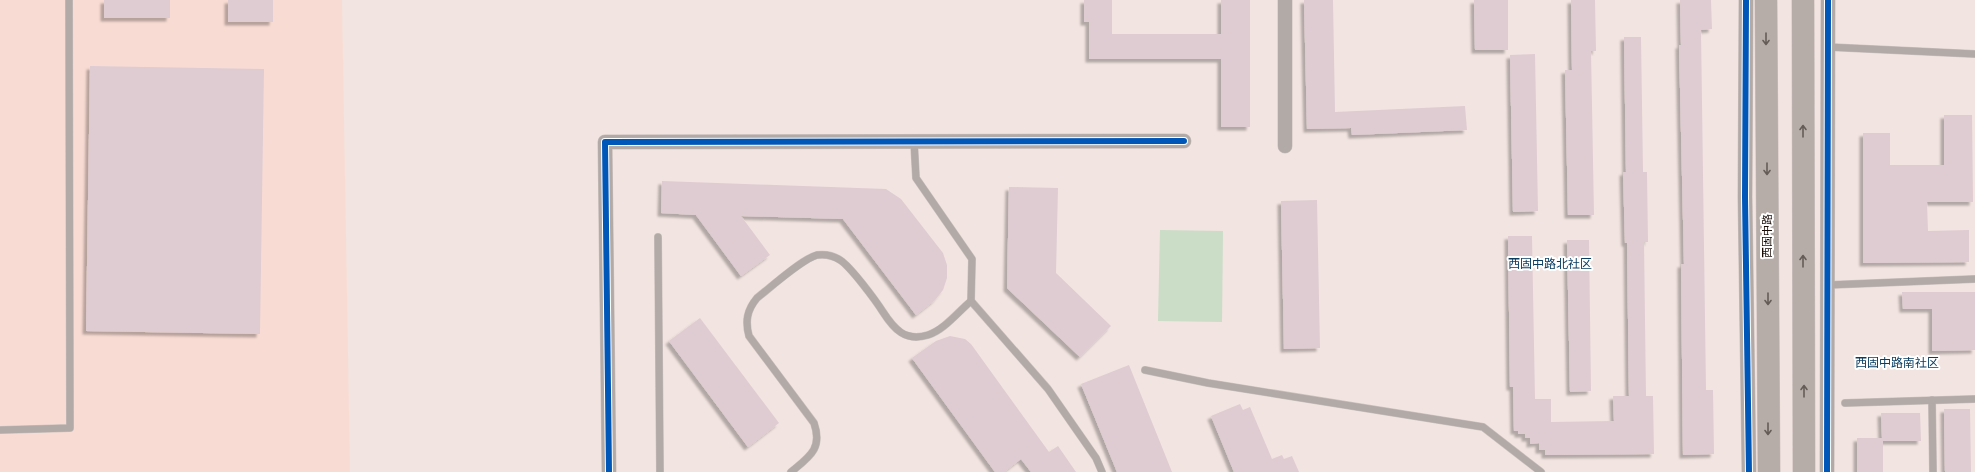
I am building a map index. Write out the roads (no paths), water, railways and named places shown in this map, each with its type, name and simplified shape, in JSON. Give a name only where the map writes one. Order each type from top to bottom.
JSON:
[{"type":"main road","name":"西固中路","points":[[1766,0],[1769,472]]},
{"type":"main road","points":[[1803,0],[1804,472]]},
{"type":"street","points":[[1285,0],[1285,146]]},
{"type":"street","points":[[1746,0],[1745,197],[1749,472]]},
{"type":"street","points":[[1827,472],[1828,0]]},
{"type":"street","points":[[609,472],[605,142],[1184,141]]},
{"type":"lane","points":[[0,430],[70,428],[69,0]]},
{"type":"lane","points":[[1828,47],[1975,54]]},
{"type":"lane","points":[[914,141],[916,178],[972,259],[971,301],[1048,389],[1096,458],[1102,472]]},
{"type":"lane","points":[[658,238],[660,472]]},
{"type":"lane","points":[[791,472],[809,457],[814,450],[817,441],[817,432],[814,423],[749,336],[747,316],[751,306],[757,298],[809,259],[826,255],[842,261],[883,312],[888,322],[896,330],[906,335],[917,337],[933,333],[971,301]]},
{"type":"lane","points":[[1828,285],[1975,279]]},
{"type":"lane","points":[[1145,370],[1208,383],[1483,427],[1541,472]]},
{"type":"lane","points":[[1845,403],[1975,399]]},
{"type":"lane","points":[[1932,400],[1933,472]]},
{"type":"district","name":"西固中路北社区","points":[[1550,264]]},
{"type":"district","name":"西固中路南社区","points":[[1897,363]]}]
